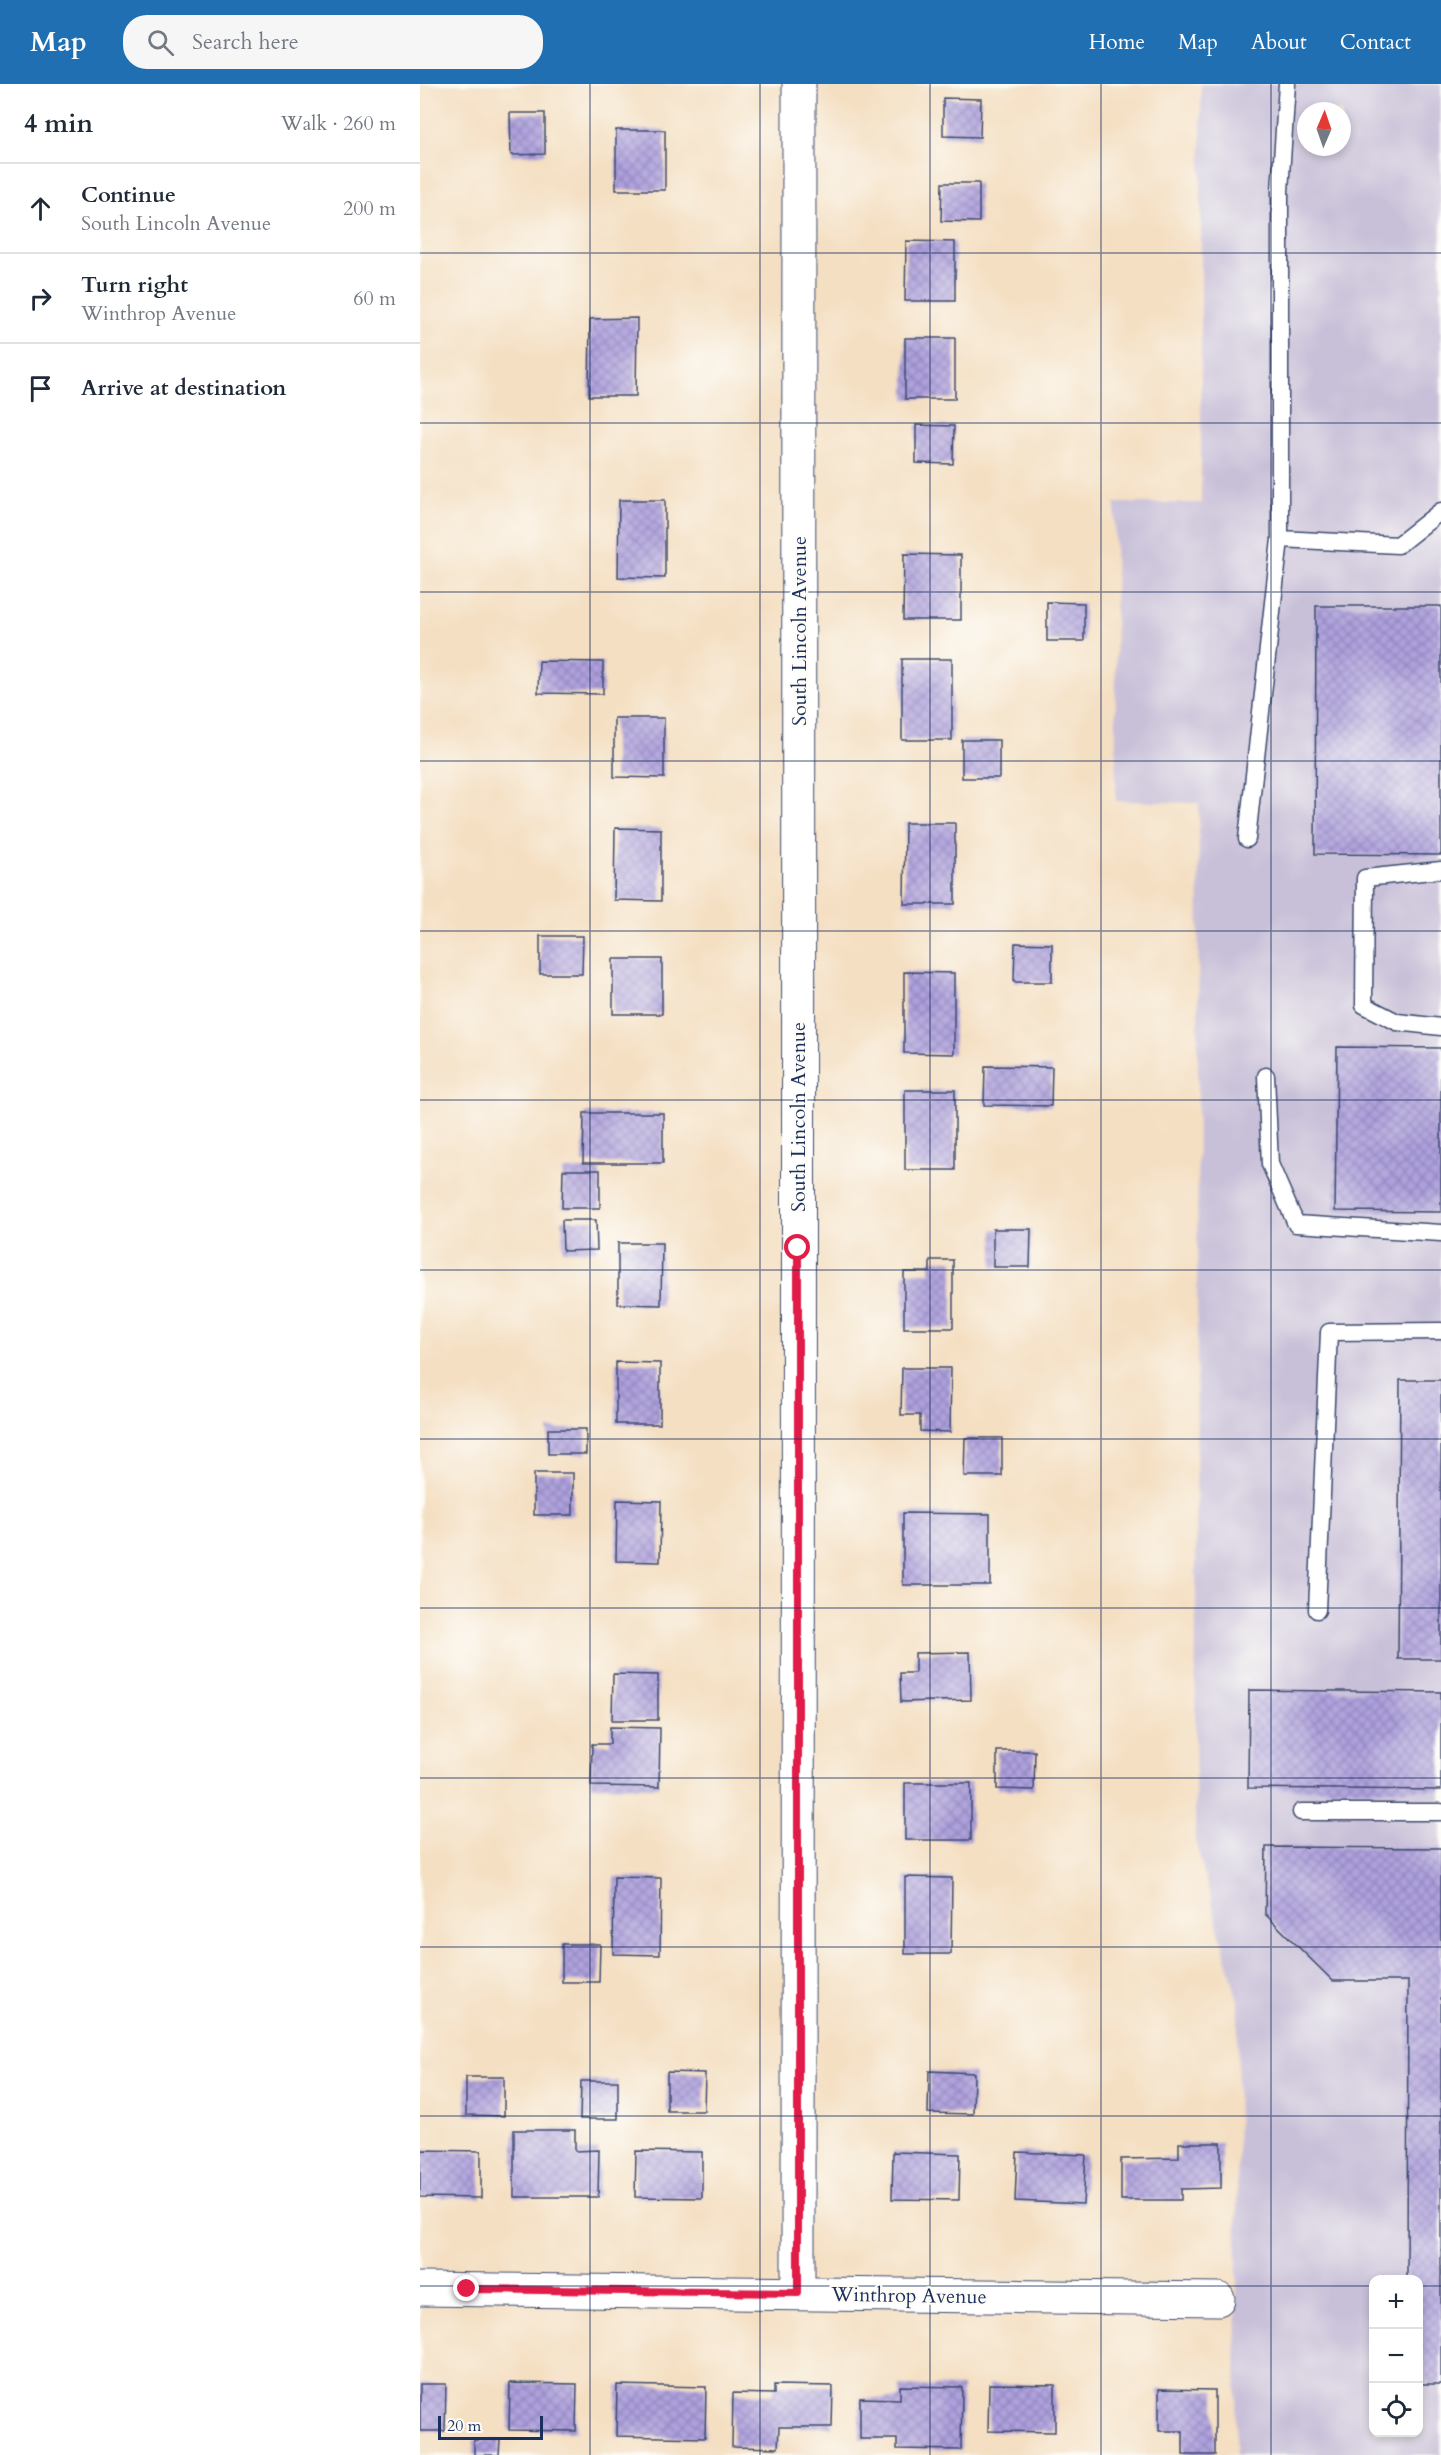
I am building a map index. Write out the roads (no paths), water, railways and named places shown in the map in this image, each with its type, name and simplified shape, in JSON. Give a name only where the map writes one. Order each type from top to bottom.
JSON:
[{"type":"street","name":"South Lincoln Avenue","points":[[798,2293],[799,84]]},
{"type":"street","name":"Winthrop Avenue","points":[[420,2289],[1218,2299]]},
{"type":"lane","points":[[1247,839],[1280,539],[1281,191],[1287,84]]},
{"type":"lane","points":[[1280,539],[1398,545],[1441,511]]},
{"type":"lane","points":[[1441,870],[1365,878],[1364,1005],[1397,1022],[1441,1027]]},
{"type":"lane","points":[[1266,1076],[1270,1164],[1296,1224],[1441,1233]]},
{"type":"lane","points":[[1317,1610],[1329,1332],[1441,1331]]},
{"type":"lane","points":[[1301,1812],[1441,1812]]}]
